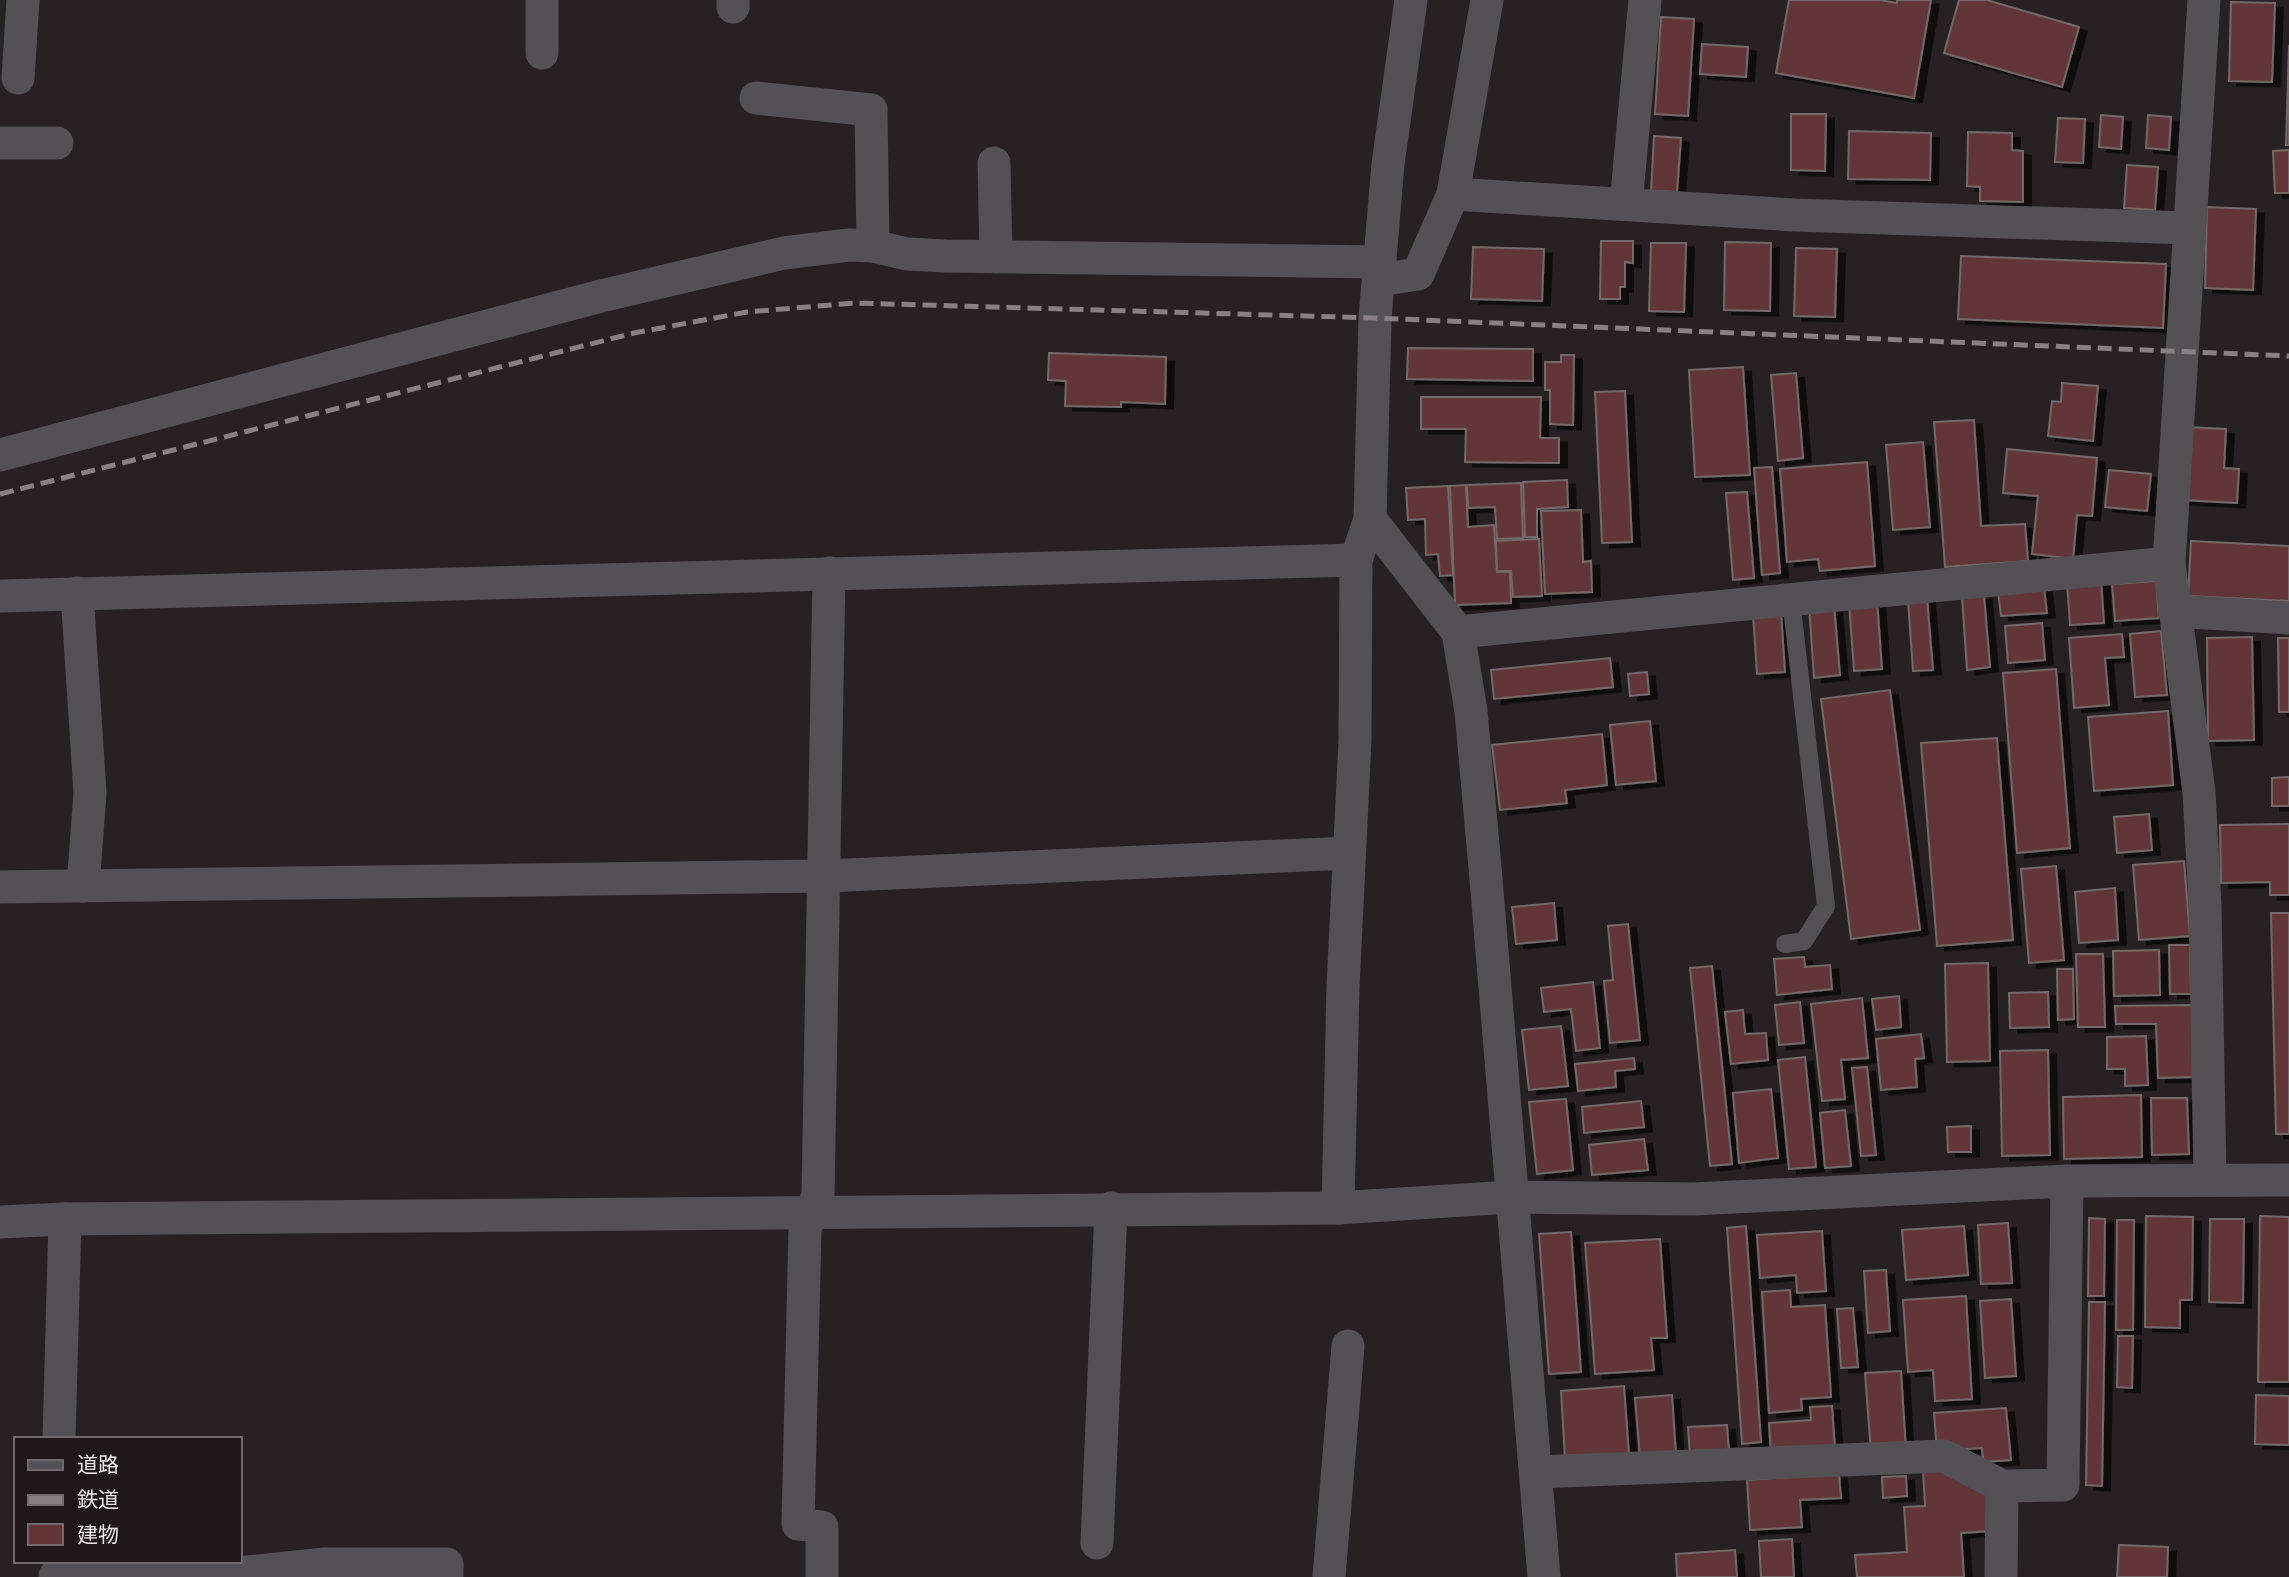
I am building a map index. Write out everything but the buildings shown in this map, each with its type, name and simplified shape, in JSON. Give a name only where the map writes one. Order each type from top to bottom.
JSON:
[{"type":"street","points":[[18,78],[23,0]]},
{"type":"street","points":[[542,0],[542,53]]},
{"type":"street","points":[[1338,1208],[1355,740],[1356,560],[1370,519],[1379,271],[1388,164],[1411,0]]},
{"type":"street","points":[[0,455],[601,296],[784,253],[849,245],[873,246],[907,254],[1418,274],[1453,194],[1487,0]]},
{"type":"street","points":[[1626,204],[1645,0]]},
{"type":"street","points":[[2204,0],[2169,563],[2199,792],[2205,905],[2210,1178]]},
{"type":"street","points":[[756,99],[871,110],[873,246]]},
{"type":"street","points":[[0,143],[57,143]]},
{"type":"street","points":[[994,163],[996,257]]},
{"type":"street","points":[[1453,194],[1795,215],[2189,228]]},
{"type":"street","points":[[1370,519],[1458,632],[1471,711],[1544,1577]]},
{"type":"street","points":[[0,596],[829,573],[1182,567],[1356,560]]},
{"type":"street","points":[[1458,632],[2169,563]]},
{"type":"street","points":[[822,1577],[822,1527],[798,1524],[805,1229],[818,1195],[829,573]]},
{"type":"street","points":[[77,593],[90,793],[83,886]]},
{"type":"street","points":[[2174,611],[2289,618]]},
{"type":"street","points":[[0,887],[825,876],[1349,853]]},
{"type":"street","points":[[0,1223],[65,1219],[1338,1208],[1510,1196],[1693,1199],[2067,1181],[2210,1178],[2289,1180]]},
{"type":"street","points":[[1536,1472],[1944,1457],[2003,1486],[2063,1485],[2067,1181]]},
{"type":"street","points":[[1097,1543],[1111,1209]]},
{"type":"street","points":[[59,1437],[65,1219]]},
{"type":"street","points":[[1329,1577],[1348,1346]]},
{"type":"street","points":[[2001,1577],[2003,1486]]},
{"type":"street","points":[[55,1577],[228,1574],[325,1564],[447,1564],[447,1577]]},
{"type":"lane","points":[[1785,944],[1804,941],[1826,906],[1791,599]]},
{"type":"railway","points":[[0,494],[634,333],[747,312],[855,303],[1375,318],[2289,356]]}]
